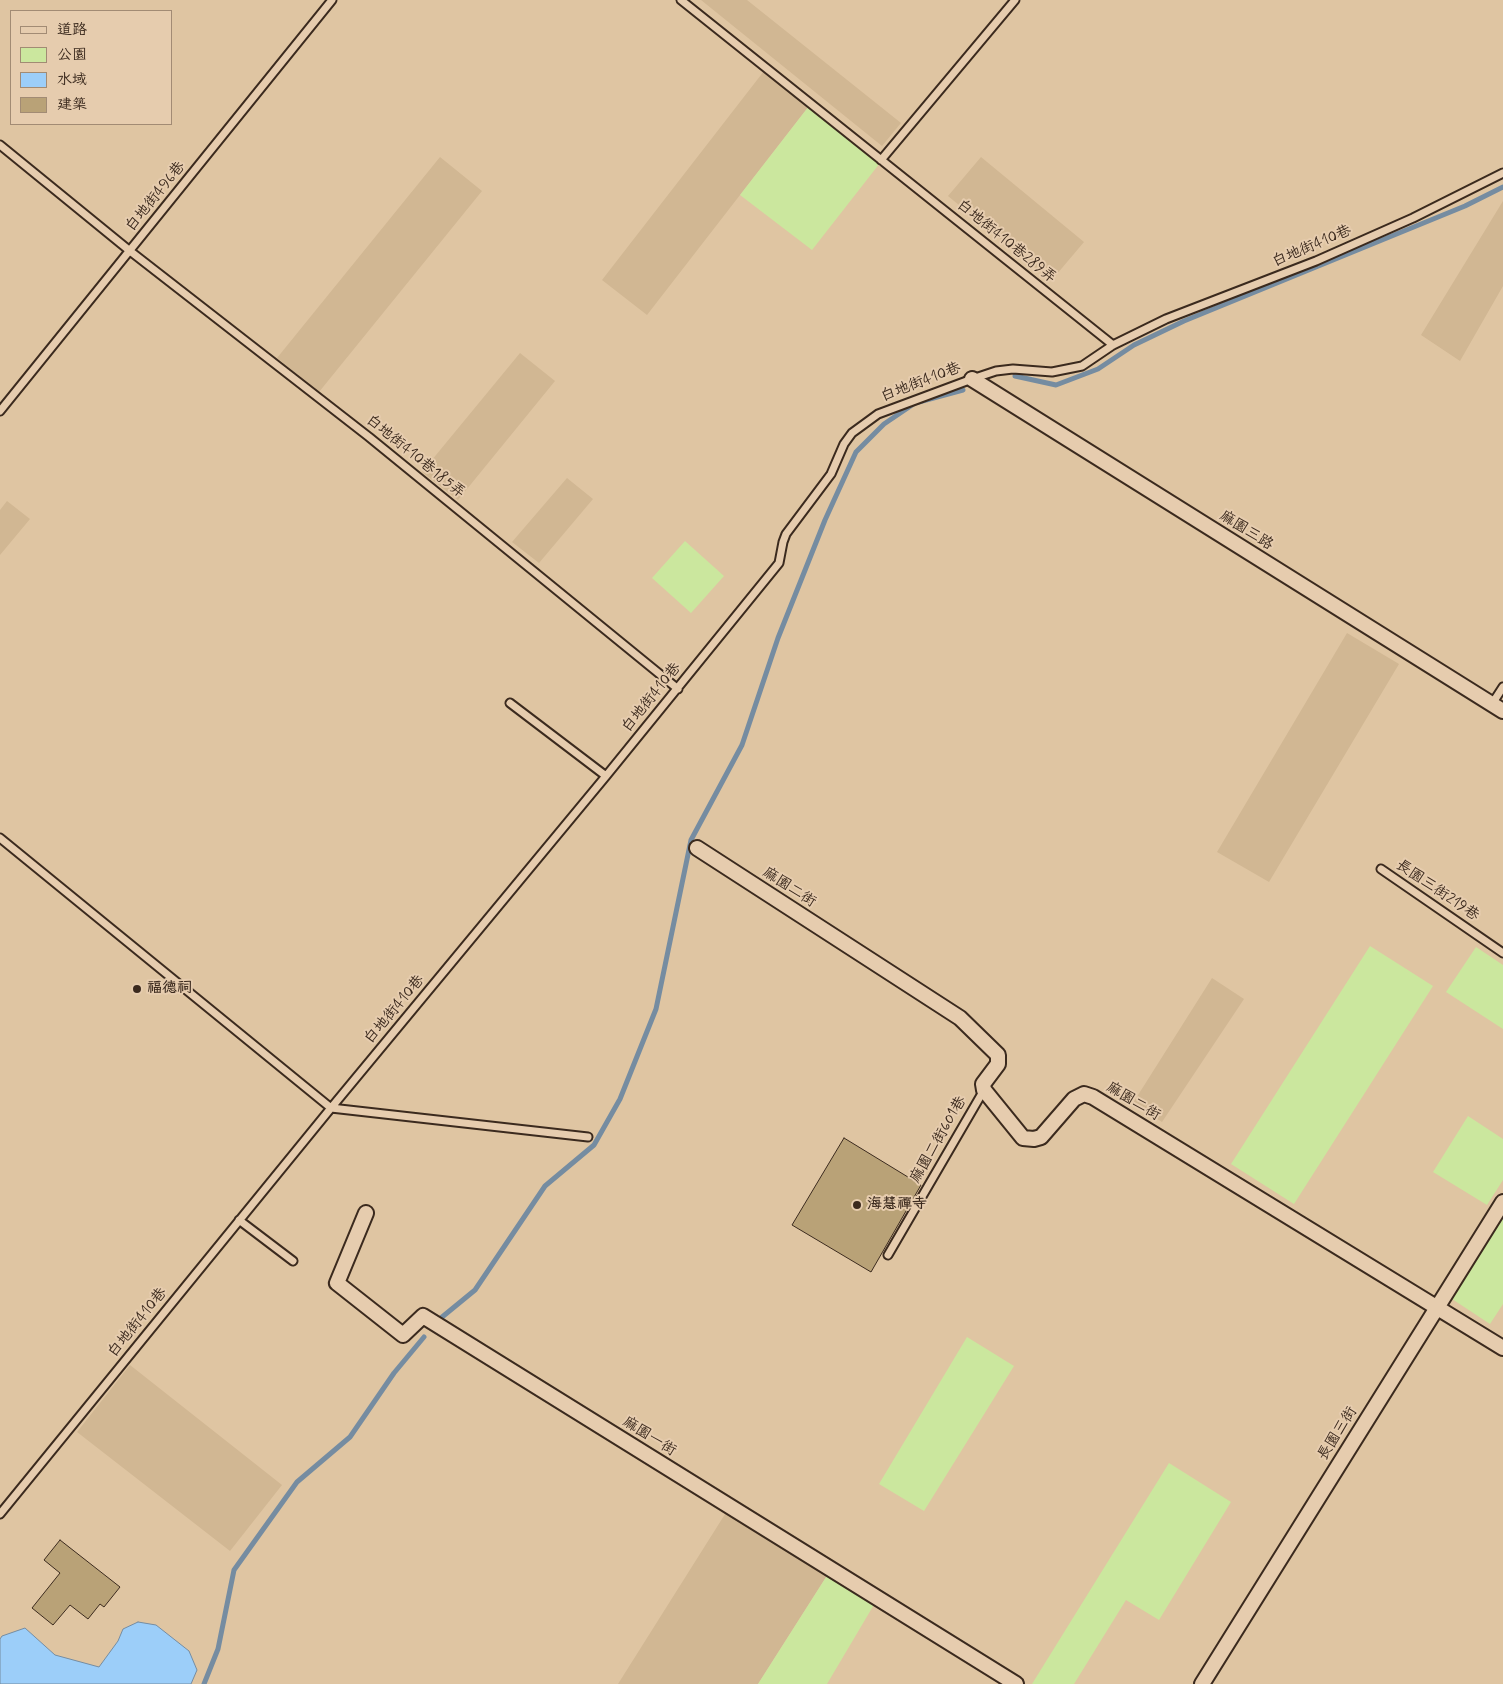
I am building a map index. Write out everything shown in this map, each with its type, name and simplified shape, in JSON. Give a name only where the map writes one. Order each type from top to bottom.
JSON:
[{"type":"street","name":"麻園三路","points":[[972,378],[1498,708]]},
{"type":"street","name":"麻園二街","points":[[697,848],[960,1018],[998,1055],[998,1064],[983,1084],[984,1090],[1023,1138],[1034,1139],[1041,1137],[1074,1100],[1084,1094],[1093,1097],[1503,1348]]},
{"type":"street","name":"長園三街","points":[[1202,1684],[1503,1202]]},
{"type":"street","name":"麻園一街","points":[[366,1213],[337,1283],[403,1335],[423,1316],[1016,1684]]},
{"type":"lane","name":"白地街496巷","points":[[0,410],[332,0]]},
{"type":"lane","name":"白地街410巷289弄","points":[[681,0],[1113,345]]},
{"type":"lane","points":[[881,160],[1015,0]]},
{"type":"lane","name":"白地街410巷185弄","points":[[0,145],[130,251],[369,437],[678,689]]},
{"type":"lane","name":"白地街410巷","points":[[0,1514],[779,564],[786,534],[831,474],[844,444],[852,434],[878,414],[972,378],[996,371],[1013,369],[1052,372],[1082,366],[1113,345],[1166,319],[1316,261],[1414,218],[1503,173]]},
{"type":"lane","points":[[1498,708],[1503,687]]},
{"type":"lane","points":[[510,703],[606,776]]},
{"type":"lane","points":[[0,838],[331,1108],[588,1137]]},
{"type":"lane","name":"長園三街219巷","points":[[1381,869],[1503,953]]},
{"type":"lane","name":"麻園二街601巷","points":[[888,1255],[984,1090]]},
{"type":"lane","points":[[240,1220],[293,1261]]},
{"type":"shaded area","points":[[701,0],[747,0],[901,123],[882,146]]},
{"type":"shaded area","points":[[764,71],[809,106],[647,315],[602,280]]},
{"type":"shaded area","points":[[440,157],[482,191],[319,392],[277,358]]},
{"type":"shaded area","points":[[981,157],[1084,242],[1051,281],[948,196]]},
{"type":"shaded area","points":[[1503,201],[1503,286],[1460,361],[1421,335]]},
{"type":"shaded area","points":[[520,353],[555,381],[458,500],[422,472]]},
{"type":"shaded area","points":[[567,478],[593,499],[539,563],[512,542]]},
{"type":"shaded area","points":[[7,501],[30,519],[0,555],[0,510]]},
{"type":"shaded area","points":[[1347,633],[1399,664],[1269,882],[1217,852]]},
{"type":"shaded area","points":[[1212,978],[1244,999],[1162,1122],[1133,1103]]},
{"type":"shaded area","points":[[130,1365],[282,1485],[230,1551],[77,1432]]},
{"type":"shaded area","points":[[727,1511],[828,1574],[758,1684],[618,1684]]},
{"type":"green space","points":[[809,106],[880,163],[812,250],[740,195]]},
{"type":"green space","points":[[685,541],[724,576],[691,613],[652,578]]},
{"type":"green space","points":[[1370,946],[1433,986],[1294,1204],[1231,1164]]},
{"type":"green space","points":[[1476,947],[1503,965],[1503,1029],[1446,992]]},
{"type":"green space","points":[[1468,1116],[1503,1139],[1503,1180],[1487,1205],[1433,1172]]},
{"type":"green space","points":[[1503,1214],[1503,1304],[1490,1324],[1449,1297]]},
{"type":"green space","points":[[967,1337],[1014,1366],[924,1511],[879,1484]]},
{"type":"green space","points":[[1169,1463],[1231,1502],[1159,1620],[1126,1600],[1074,1684],[1032,1684]]},
{"type":"green space","points":[[828,1574],[875,1603],[827,1684],[758,1684]]},
{"type":"water","points":[[138,1622],[156,1625],[189,1651],[197,1670],[191,1684],[0,1684],[0,1639],[2,1636],[25,1628],[55,1655],[99,1667],[118,1641],[123,1629]]},
{"type":"building","name":"海慧禪寺","points":[[844,1138],[921,1185],[871,1272],[792,1225]]},
{"type":"building","points":[[60,1540],[120,1587],[104,1607],[100,1604],[88,1619],[70,1605],[53,1625],[32,1608],[60,1573],[44,1560]]},
{"type":"waterway","points":[[1015,376],[1056,385],[1098,369],[1134,345],[1184,321],[1465,206],[1503,187]]},
{"type":"waterway","points":[[436,1322],[475,1290],[545,1186],[594,1145],[620,1099],[656,1009],[691,840],[742,745],[778,638],[825,520],[856,452],[884,424],[915,403],[963,390]]},
{"type":"waterway","points":[[204,1684],[218,1649],[234,1570],[297,1482],[350,1437],[394,1373],[424,1337]]},
{"type":"place","name":"福德祠","points":[[137,989]]},
{"type":"place","name":"海慧禪寺","points":[[857,1205]]}]
